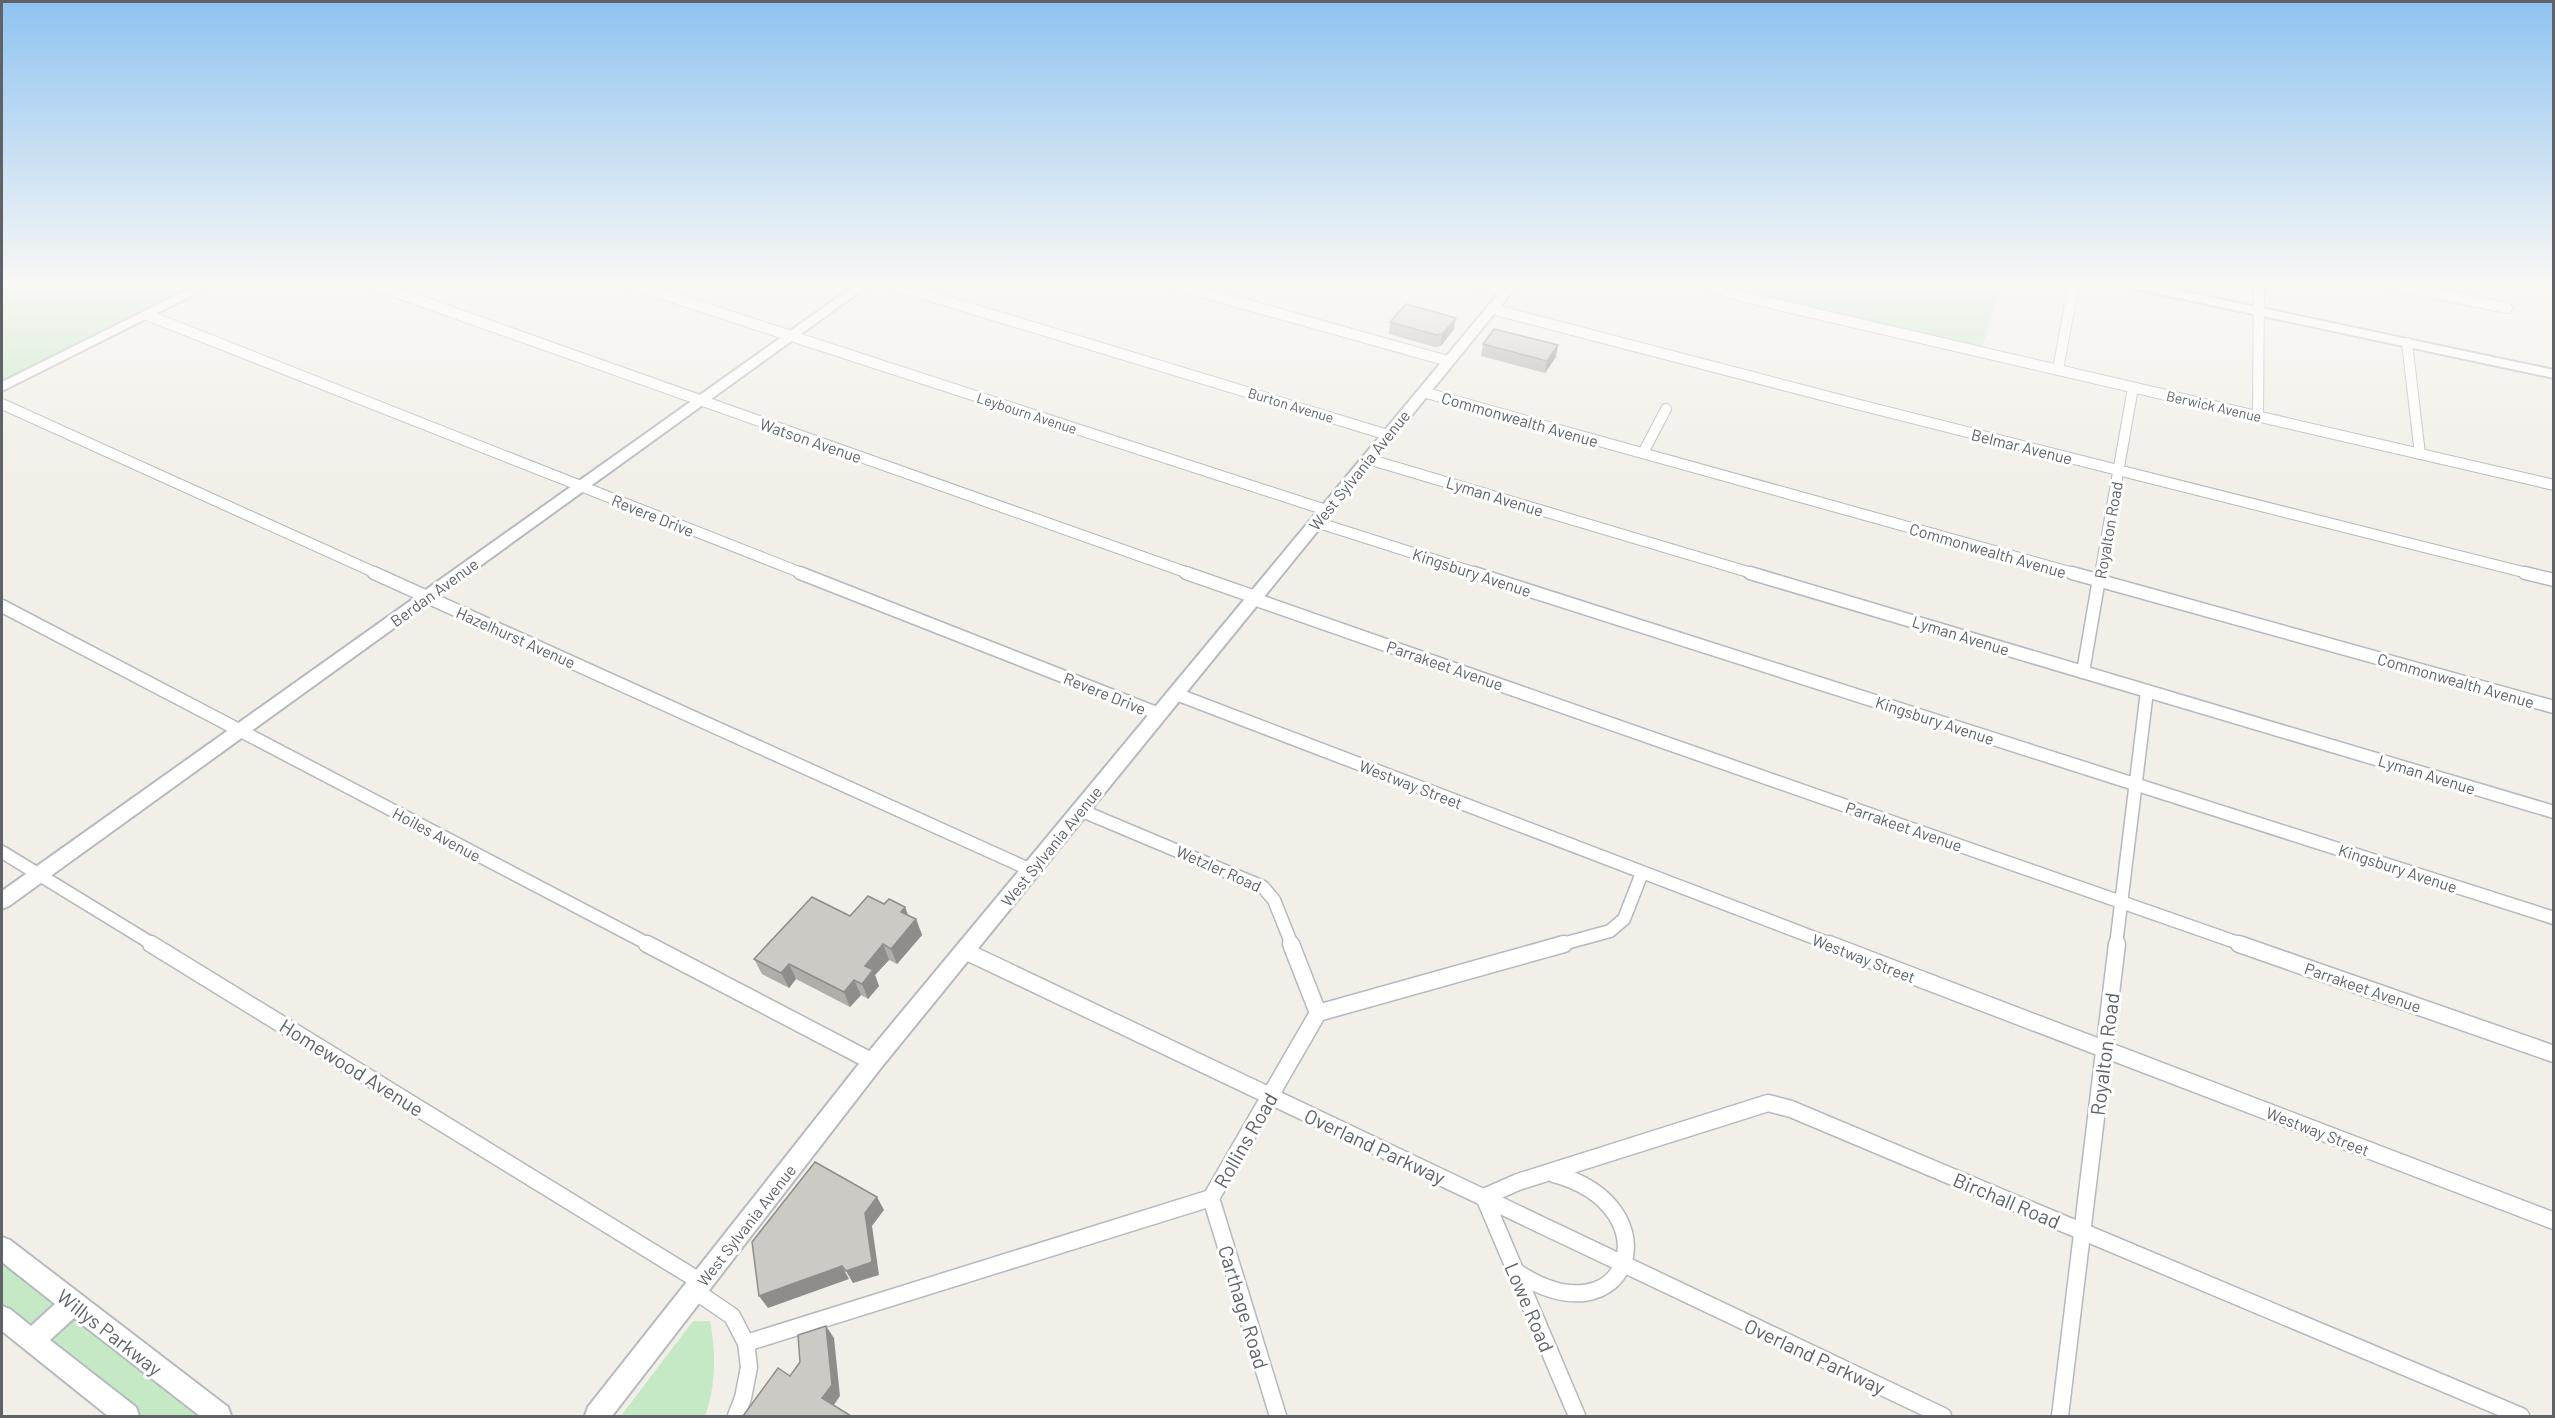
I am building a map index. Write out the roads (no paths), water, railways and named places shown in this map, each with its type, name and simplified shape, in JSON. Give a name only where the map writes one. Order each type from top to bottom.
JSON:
[{"type":"main road","points":[[2,387],[80,348]]},
{"type":"main road","name":"Berdan Avenue","points":[[2,901],[774,348]]},
{"type":"main road","name":"West Sylvania Avenue","points":[[597,1416],[873,1062],[1460,348]]},
{"type":"main road","points":[[2431,348],[2553,374]]},
{"type":"main road","name":"Willys Parkway","points":[[2,1248],[219,1416]]},
{"type":"main road","points":[[32,1341],[73,1303]]},
{"type":"main road","points":[[2,1317],[127,1416]]},
{"type":"street","name":"Revere Drive","points":[[231,348],[1159,714]]},
{"type":"street","name":"Watson Avenue","points":[[553,348],[1255,598]]},
{"type":"street","name":"Leybourn Avenue","points":[[828,348],[1326,510]]},
{"type":"street","name":"Burton Avenue","points":[[1102,348],[1388,435]]},
{"type":"street","points":[[1403,348],[1449,361]]},
{"type":"street","name":"Belmar Avenue","points":[[1645,348],[2553,580]]},
{"type":"street","name":"Berwick Avenue","points":[[1964,348],[2553,485]]},
{"type":"street","points":[[2058,370],[2062,348]]},
{"type":"street","points":[[2258,417],[2259,348]]},
{"type":"street","points":[[2408,348],[2420,454]]},
{"type":"street","name":"Royalton Road","points":[[2083,672],[2133,388]]},
{"type":"street","name":"Commonwealth Avenue","points":[[1423,392],[2553,707]]},
{"type":"street","name":"Hazelhurst Avenue","points":[[2,404],[1031,870]]},
{"type":"street","points":[[1643,453],[1666,409]]},
{"type":"street","name":"Lyman Avenue","points":[[1368,459],[2553,812]]},
{"type":"street","name":"Kingsbury Avenue","points":[[1316,522],[2553,918]]},
{"type":"street","name":"Parrakeet Avenue","points":[[1255,598],[2553,1054]]},
{"type":"street","name":"Hoiles Avenue","points":[[2,606],[873,1062]]},
{"type":"street","name":"Royalton Road","points":[[2060,1416],[2147,691]]},
{"type":"street","name":"Westway Street","points":[[1176,694],[2553,1221]]},
{"type":"street","name":"Wetzler Road","points":[[1080,810],[1263,887],[1274,900],[1318,1013]]},
{"type":"street","name":"Homewood Avenue","points":[[2,852],[698,1286],[732,1316],[746,1343]]},
{"type":"street","points":[[1318,1013],[1610,931],[1624,919],[1642,873]]},
{"type":"street","name":"Overland Parkway","points":[[965,951],[1943,1416]]},
{"type":"street","name":"Rollins Road","points":[[746,1343],[1211,1198],[1318,1013]]},
{"type":"street","name":"Birchall Road","points":[[1484,1197],[1518,1182],[1768,1103],[1791,1109],[2521,1416]]},
{"type":"street","points":[[1513,1269],[1543,1288],[1576,1295],[1595,1290],[1611,1282],[1620,1273],[1626,1256],[1625,1238],[1617,1217],[1605,1200],[1589,1187],[1571,1177],[1550,1173]]},
{"type":"street","name":"Lowe Road","points":[[1484,1197],[1577,1416]]},
{"type":"street","name":"Carthage Road","points":[[1211,1198],[1278,1416]]},
{"type":"street","points":[[736,1416],[743,1398],[749,1367],[746,1343]]}]
